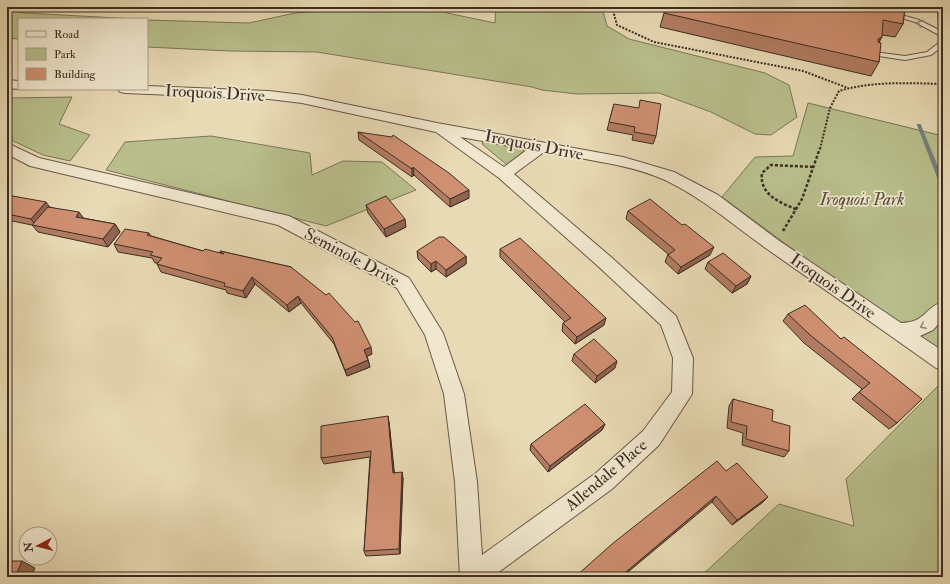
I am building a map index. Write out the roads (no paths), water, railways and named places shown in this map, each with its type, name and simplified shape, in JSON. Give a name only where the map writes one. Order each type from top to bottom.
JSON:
[{"type":"street","points":[[7,84],[18,85]]},
{"type":"street","name":"Iroquois Drive","points":[[148,90],[268,95],[302,99],[437,128],[623,162],[669,176],[712,199],[772,244],[943,362]]},
{"type":"street","name":"Allendale Place","points":[[437,128],[504,174],[605,262],[669,321],[683,358],[682,394],[651,438],[604,481],[472,577]]},
{"type":"street","points":[[504,174],[541,147]]},
{"type":"street","name":"Seminole Drive","points":[[7,148],[35,162],[283,220],[403,283],[434,333],[454,394],[466,482],[472,577]]},
{"type":"street","points":[[897,331],[913,331],[924,326],[929,323],[938,311],[943,309]]},
{"type":"lane","points":[[874,54],[905,58],[929,54],[943,43],[941,7]]},
{"type":"lane","points":[[898,16],[917,21],[942,34]]},
{"type":"waterway","points":[[919,125],[943,185]]},
{"type":"park label","name":"Iroquois Park","points":[[862,199]]}]
